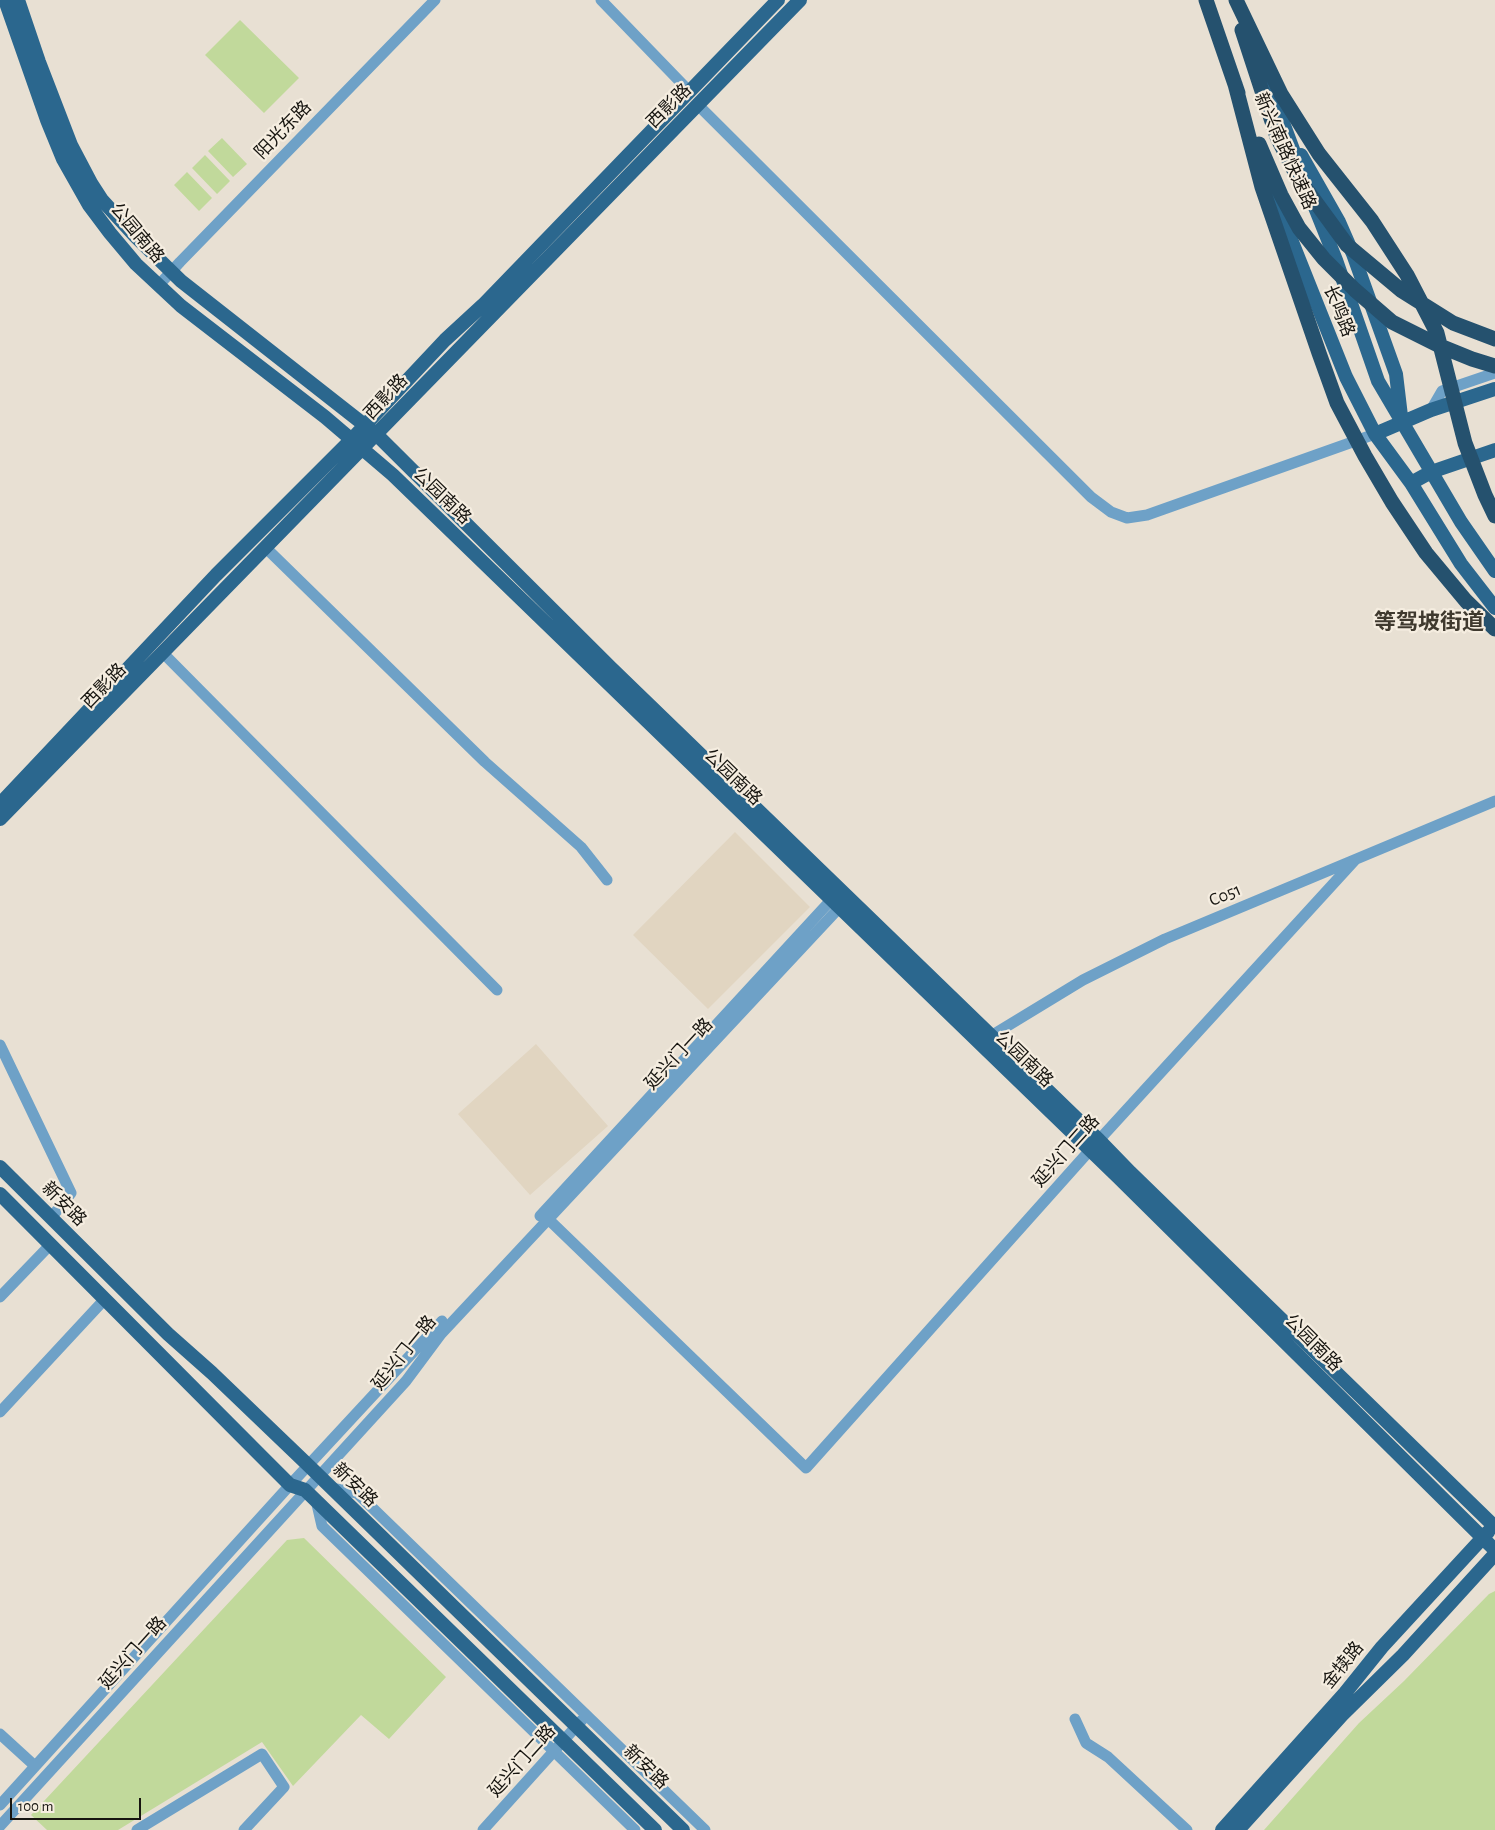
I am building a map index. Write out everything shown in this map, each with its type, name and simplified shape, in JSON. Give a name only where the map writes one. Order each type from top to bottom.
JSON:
[{"type":"highway","name":"新兴南路快速路","points":[[1204,0],[1235,84],[1281,195],[1299,228],[1324,259],[1355,290],[1392,322],[1440,346],[1495,366]]},
{"type":"highway","name":"新兴南路快速路","points":[[1236,0],[1277,138],[1298,178],[1347,245],[1402,291],[1453,323],[1495,339]]},
{"type":"highway","points":[[1236,0],[1281,94],[1319,154],[1372,221],[1408,275],[1437,333],[1465,443],[1484,495],[1495,516]]},
{"type":"highway","points":[[1235,84],[1262,187],[1337,403],[1369,464],[1426,553],[1466,602],[1495,629]]},
{"type":"main road","name":"西影路","points":[[0,804],[216,575],[352,439],[445,340],[483,305],[778,0]]},
{"type":"main road","name":"西影路","points":[[0,819],[800,0]]},
{"type":"main road","name":"长鸣路","points":[[1204,0],[1246,126],[1346,377],[1375,434],[1411,484],[1461,564],[1495,608]]},
{"type":"main road","name":"长鸣路","points":[[1236,0],[1336,260],[1378,381],[1461,522],[1495,572]]},
{"type":"main road","name":"公园南路","points":[[10,6],[82,167],[102,200],[135,236],[188,288],[376,434],[985,1039],[1095,1145],[1495,1550]]},
{"type":"main road","name":"公园南路","points":[[10,6],[47,120],[71,174],[89,205],[110,233],[158,286],[363,448],[448,527],[836,903],[985,1039]]},
{"type":"main road","points":[[1281,120],[1339,222],[1350,246],[1396,374],[1402,423]]},
{"type":"main road","points":[[1375,434],[1431,410],[1495,389]]},
{"type":"main road","points":[[1411,484],[1431,472],[1495,450]]},
{"type":"main road","name":"公园南路","points":[[1095,1145],[1137,1179],[1495,1526]]},
{"type":"main road","name":"新安路","points":[[0,1167],[168,1334],[212,1373],[308,1465],[683,1830]]},
{"type":"main road","points":[[0,1194],[290,1485],[305,1490],[316,1500],[558,1746],[655,1830]]},
{"type":"main road","name":"金犊路","points":[[1222,1830],[1345,1693],[1382,1647],[1482,1537],[1495,1526]]},
{"type":"main road","name":"金犊路","points":[[1238,1830],[1342,1715],[1403,1655],[1495,1554]]},
{"type":"street","name":"阳光东路","points":[[158,286],[435,0]]},
{"type":"street","points":[[601,0],[690,92]]},
{"type":"street","points":[[698,105],[1090,497],[1111,512],[1127,518],[1147,515],[1375,434]]},
{"type":"street","points":[[1431,410],[1442,391],[1495,373]]},
{"type":"street","points":[[266,548],[485,762],[581,847],[607,880]]},
{"type":"street","points":[[163,653],[497,990]]},
{"type":"street","name":"C051","points":[[985,1039],[1083,980],[1165,939],[1495,801]]},
{"type":"street","name":"延兴门二路","points":[[546,1216],[806,1468],[1095,1145],[1355,860]]},
{"type":"street","name":"延兴门一路","points":[[0,1805],[308,1465],[546,1216],[836,903]]},
{"type":"street","points":[[0,1045],[71,1193],[51,1218]]},
{"type":"street","name":"延兴门一路","points":[[0,1826],[406,1381],[441,1334],[546,1216]]},
{"type":"street","points":[[0,1297],[51,1244]]},
{"type":"street","points":[[0,1412],[104,1300]]},
{"type":"street","points":[[331,1488],[357,1493],[705,1830]]},
{"type":"street","name":"延兴门二路","points":[[483,1830],[587,1715]]},
{"type":"street","points":[[1075,1719],[1086,1743],[1108,1757],[1187,1830]]},
{"type":"street","points":[[0,1734],[35,1766]]},
{"type":"street","points":[[558,1746],[635,1830]]},
{"type":"street","points":[[137,1830],[262,1754],[284,1787],[250,1828]]},
{"type":"shaded area","points":[[735,832],[810,907],[708,1009],[633,935]]},
{"type":"shaded area","points":[[536,1044],[608,1126],[530,1195],[458,1114]]},
{"type":"green space","points":[[240,20],[299,78],[264,113],[205,55]]},
{"type":"green space","points":[[222,138],[247,164],[233,177],[208,151]]},
{"type":"green space","points":[[205,155],[230,181],[217,194],[192,168]]},
{"type":"green space","points":[[187,172],[212,198],[199,211],[174,185]]},
{"type":"green space","points":[[304,1538],[446,1677],[389,1739],[361,1715],[293,1786],[262,1742],[118,1830],[47,1830],[31,1815],[287,1540]]},
{"type":"green space","points":[[1495,1591],[1495,1830],[1264,1830],[1359,1723],[1404,1681],[1489,1594]]},
{"type":"district","name":"等驾坡街道","points":[[1429,622]]}]
